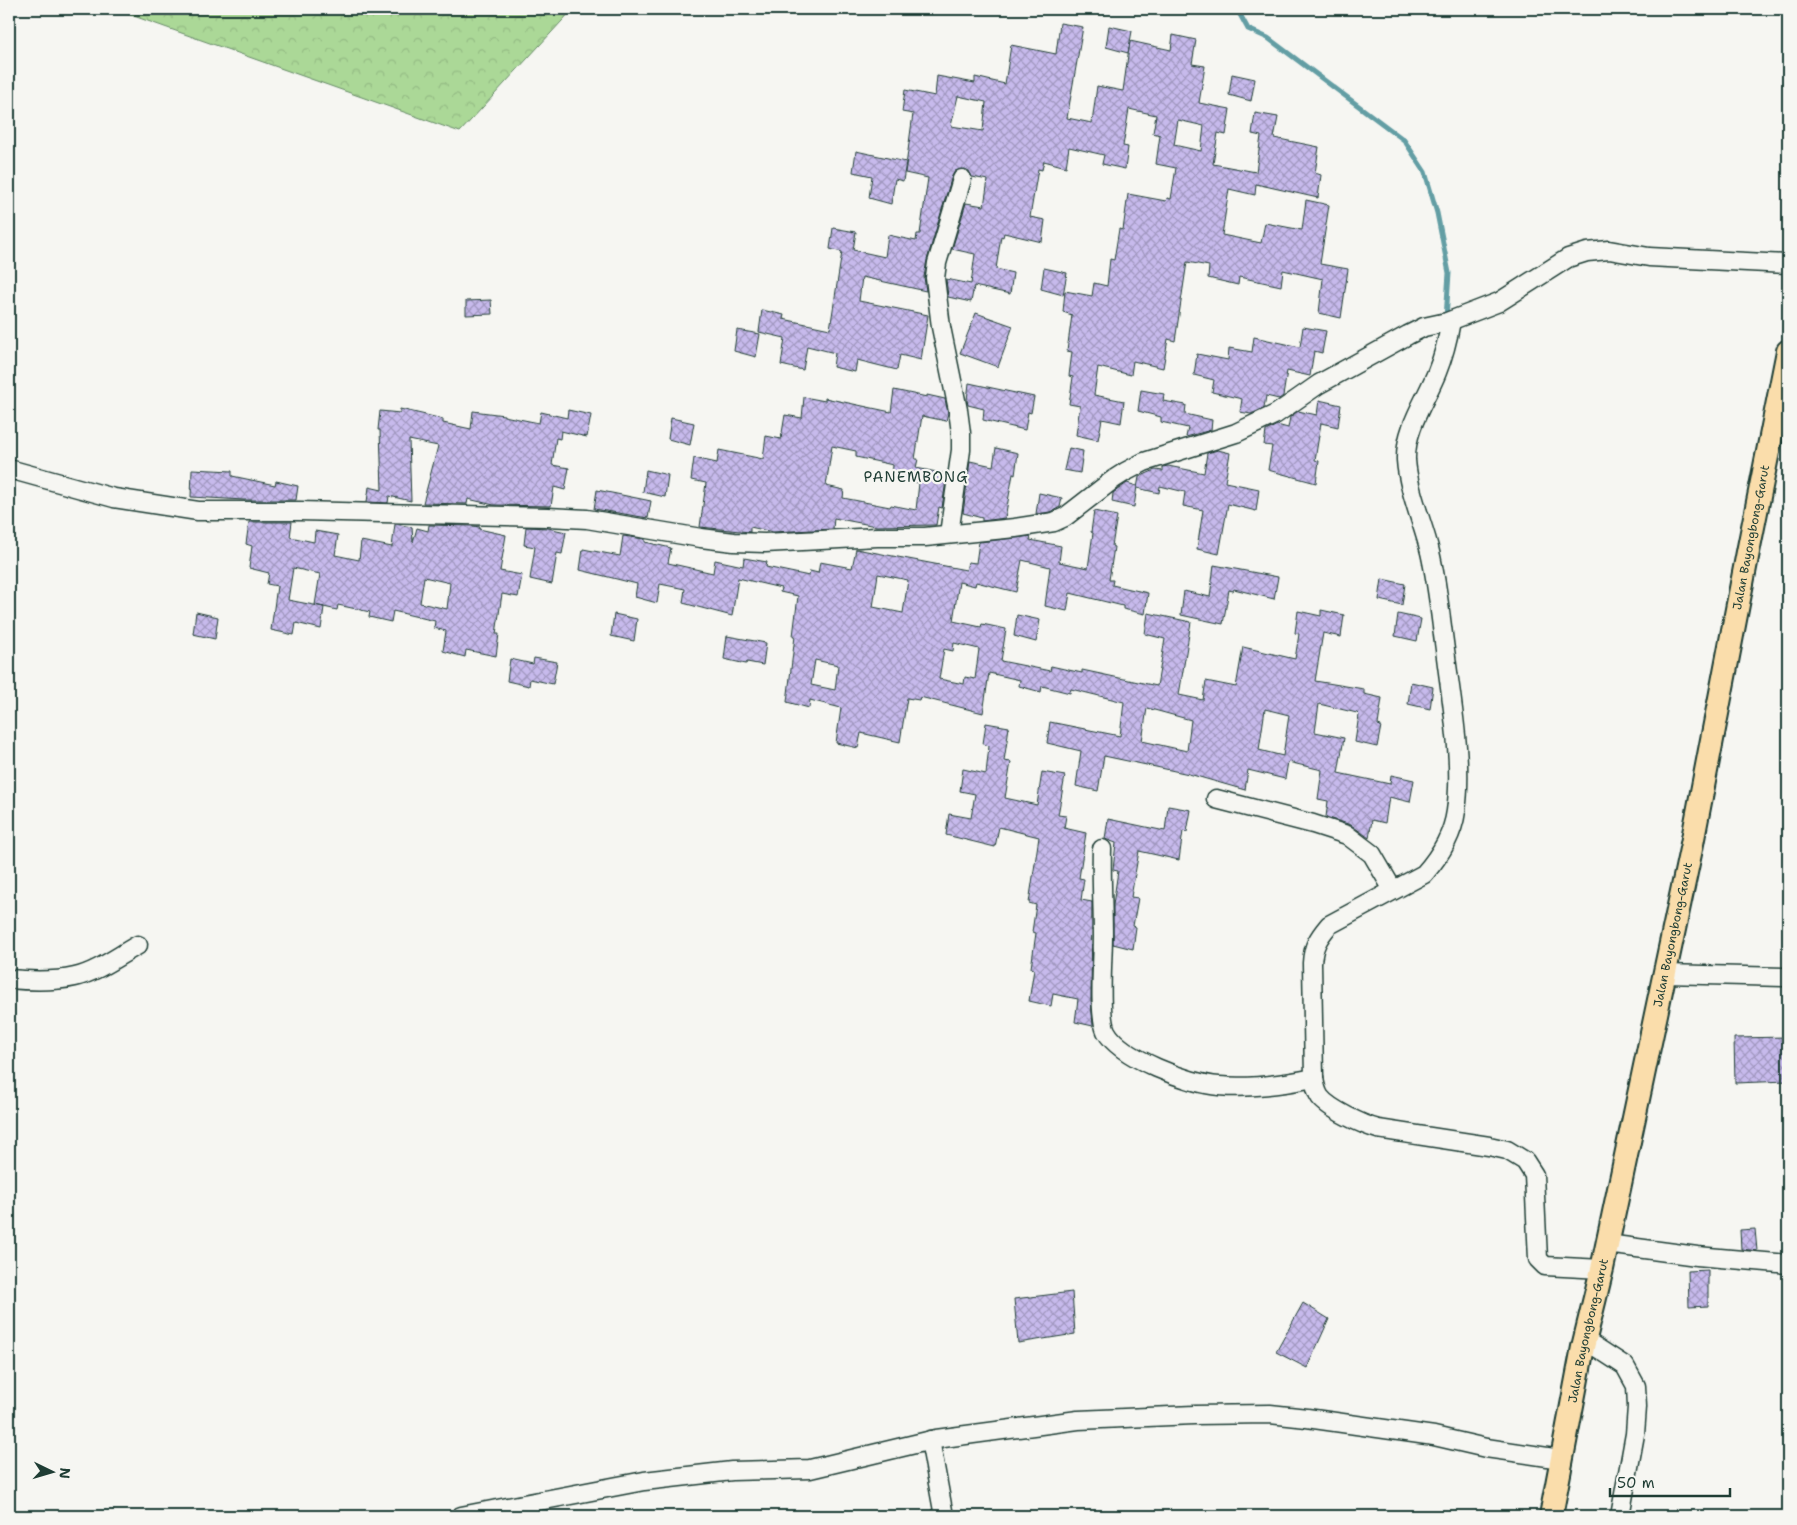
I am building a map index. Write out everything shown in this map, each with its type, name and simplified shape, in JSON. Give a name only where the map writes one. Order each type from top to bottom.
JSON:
[{"type":"main road","name":"Jalan Bayongbong-Garut","points":[[1551,1516],[1584,1343],[1602,1269],[1691,850],[1748,552],[1788,357]]},
{"type":"street","points":[[949,534],[961,450],[961,432],[941,327],[935,278],[937,263],[962,179]]},
{"type":"street","points":[[9,469],[114,498],[198,511],[317,511],[586,519],[734,542],[804,542],[877,537],[925,537],[1015,528],[1054,522],[1065,517],[1114,479],[1144,462],[1236,433],[1276,414],[1319,384],[1424,327],[1449,321],[1499,302],[1568,258],[1587,252],[1609,250],[1658,257],[1788,264]]},
{"type":"street","points":[[1449,321],[1438,370],[1412,428],[1406,448],[1406,461],[1408,476],[1430,553],[1436,584],[1459,769],[1456,812],[1451,831],[1431,866],[1424,874],[1392,889],[1329,925],[1313,950],[1306,1079],[1321,1099],[1362,1124],[1378,1130],[1489,1146],[1507,1150],[1525,1161],[1534,1175],[1538,1260],[1545,1266],[1602,1269]]},
{"type":"street","points":[[1216,799],[1347,834],[1372,854],[1392,889]]},
{"type":"street","points":[[1102,849],[1102,994],[1103,1023],[1107,1033],[1126,1052],[1151,1066],[1165,1072],[1218,1086],[1262,1086],[1306,1079]]},
{"type":"street","points":[[9,979],[48,981],[76,977],[94,970],[138,945]]},
{"type":"street","points":[[1665,974],[1784,977]]},
{"type":"street","points":[[1606,1244],[1697,1256],[1788,1264]]},
{"type":"street","points":[[1584,1343],[1625,1366],[1636,1386],[1635,1434],[1620,1516]]},
{"type":"street","points":[[462,1516],[644,1481],[732,1471],[810,1469],[930,1440],[1078,1420],[1270,1414],[1434,1436],[1486,1448],[1561,1460]]},
{"type":"street","points":[[930,1440],[944,1516]]},
{"type":"green space","points":[[114,9],[573,9],[460,132]]},
{"type":"building","points":[[1060,23],[1083,27],[1067,118],[1092,123],[1097,86],[1123,91],[1130,41],[1171,50],[1173,35],[1196,40],[1192,64],[1205,66],[1199,103],[1230,109],[1226,135],[1218,133],[1213,164],[1256,172],[1261,136],[1252,134],[1255,113],[1278,117],[1274,138],[1319,147],[1315,173],[1321,175],[1318,198],[1256,184],[1255,195],[1229,189],[1222,235],[1261,243],[1265,223],[1302,230],[1306,200],[1329,205],[1320,264],[1348,269],[1341,318],[1319,313],[1323,279],[1283,270],[1281,286],[1239,277],[1238,285],[1208,278],[1209,266],[1187,262],[1175,341],[1168,339],[1163,368],[1133,361],[1131,375],[1098,367],[1094,395],[1124,401],[1121,423],[1102,419],[1098,440],[1076,435],[1080,406],[1069,404],[1073,377],[1069,376],[1072,352],[1067,351],[1072,315],[1063,312],[1065,291],[1092,296],[1094,283],[1107,286],[1110,259],[1114,260],[1119,229],[1123,230],[1128,194],[1166,201],[1167,198],[1171,199],[1176,168],[1156,164],[1160,135],[1153,133],[1156,115],[1129,109],[1123,146],[1128,147],[1125,169],[1102,164],[1104,155],[1069,147],[1066,167],[1044,161],[1042,170],[1038,169],[1030,217],[1045,220],[1042,242],[1004,233],[1003,237],[1001,236],[996,269],[1013,273],[1010,294],[974,286],[971,302],[948,297],[946,279],[971,284],[975,254],[952,249],[966,203],[984,206],[988,180],[972,177],[969,171],[965,169],[955,171],[952,176],[927,260],[924,277],[926,291],[862,277],[859,301],[928,315],[921,360],[900,355],[897,370],[857,360],[855,372],[833,367],[835,353],[807,346],[803,370],[781,365],[785,338],[759,332],[762,310],[784,315],[783,319],[830,329],[842,252],[830,249],[833,228],[856,232],[853,250],[885,257],[888,235],[916,241],[917,234],[920,234],[928,178],[905,173],[913,114],[902,112],[905,90],[935,96],[937,76],[975,83],[975,77],[1005,84],[1011,45],[1056,54]],"holes":[[[958,96],[986,102],[983,131],[951,126]],[[1178,120],[1204,126],[1201,151],[1174,145]]]},
{"type":"building","points":[[1109,26],[1132,31],[1128,53],[1106,47]]},
{"type":"building","points":[[1232,74],[1255,79],[1251,101],[1229,95]]},
{"type":"building","points":[[856,151],[906,162],[903,181],[895,179],[891,204],[869,198],[872,176],[853,172]]},
{"type":"building","points":[[1044,268],[1067,273],[1063,295],[1041,289]]},
{"type":"building","points":[[491,300],[492,314],[466,315],[466,301]]},
{"type":"building","points":[[976,313],[1013,326],[998,367],[960,353]]},
{"type":"building","points":[[1303,327],[1326,331],[1322,353],[1314,351],[1310,376],[1287,371],[1283,396],[1279,399],[1266,396],[1264,408],[1251,414],[1240,412],[1242,399],[1212,392],[1214,380],[1194,375],[1197,354],[1228,360],[1229,348],[1252,352],[1254,337],[1300,347]]},
{"type":"building","points":[[737,330],[760,334],[756,357],[734,351]]},
{"type":"building","points":[[969,383],[1034,397],[1031,413],[1028,412],[1025,430],[983,420],[984,409],[968,405]]},
{"type":"building","points":[[894,390],[945,399],[948,413],[946,421],[922,416],[915,459],[918,459],[916,468],[947,474],[942,508],[939,507],[936,525],[876,526],[834,518],[833,529],[773,532],[750,527],[750,532],[700,527],[706,483],[691,480],[694,458],[717,463],[719,450],[763,459],[766,436],[781,439],[785,415],[802,418],[804,397],[825,401],[825,398],[891,412]],"holes":[[[832,446],[856,451],[856,457],[893,465],[892,476],[919,483],[916,510],[843,498],[844,490],[826,486]]]},
{"type":"building","points":[[1141,390],[1164,394],[1163,401],[1186,405],[1185,414],[1212,420],[1211,430],[1186,437],[1188,428],[1161,422],[1161,417],[1138,411]]},
{"type":"building","points":[[1319,400],[1341,405],[1338,427],[1321,423],[1315,460],[1319,461],[1316,483],[1268,470],[1272,446],[1264,445],[1266,431],[1277,425],[1288,428],[1290,417],[1298,411],[1317,415]]},
{"type":"building","points":[[400,409],[443,419],[443,423],[471,429],[473,411],[504,415],[539,423],[541,412],[567,418],[568,410],[591,415],[587,437],[561,431],[560,439],[556,438],[552,465],[569,468],[565,490],[554,487],[551,506],[494,505],[468,499],[467,504],[423,503],[438,446],[409,440],[411,501],[389,496],[388,503],[367,502],[369,487],[382,490],[380,430],[378,430],[380,411],[400,413]]},
{"type":"building","points":[[671,418],[694,423],[690,445],[668,439]]},
{"type":"building","points":[[996,448],[1018,453],[1015,475],[1013,474],[1005,518],[982,521],[982,518],[963,513],[970,461],[993,466]]},
{"type":"building","points":[[1069,448],[1083,451],[1080,473],[1064,470]]},
{"type":"building","points":[[1218,450],[1230,453],[1225,482],[1259,489],[1256,511],[1228,504],[1219,554],[1197,549],[1203,510],[1183,506],[1185,492],[1160,486],[1159,493],[1137,488],[1139,477],[1155,470],[1163,471],[1163,467],[1168,466],[1204,473],[1207,453]]},
{"type":"building","points":[[192,469],[232,471],[232,476],[275,485],[276,481],[298,486],[296,500],[191,497]]},
{"type":"building","points":[[646,470],[668,475],[665,497],[643,492]]},
{"type":"building","points":[[1127,483],[1137,486],[1134,507],[1112,502],[1113,493]]},
{"type":"building","points":[[597,490],[651,501],[648,518],[594,509]]},
{"type":"building","points":[[1039,493],[1062,498],[1060,507],[1051,512],[1036,514]]},
{"type":"building","points":[[1094,511],[1117,516],[1109,580],[1113,580],[1112,585],[1148,593],[1145,614],[1123,609],[1123,606],[1070,593],[1067,611],[1045,606],[1050,567],[1022,560],[1016,592],[976,582],[975,586],[959,582],[953,621],[981,627],[982,624],[1006,629],[1001,661],[1050,671],[1051,666],[1082,673],[1082,670],[1157,686],[1165,639],[1145,634],[1148,613],[1191,622],[1179,695],[1203,700],[1206,681],[1236,687],[1243,647],[1295,659],[1299,634],[1295,633],[1298,611],[1321,616],[1321,610],[1344,615],[1341,637],[1323,633],[1315,681],[1364,689],[1364,694],[1382,698],[1378,725],[1381,726],[1377,747],[1355,742],[1359,715],[1357,713],[1319,704],[1315,732],[1344,738],[1338,773],[1390,784],[1391,775],[1414,780],[1410,802],[1389,797],[1385,823],[1372,820],[1369,838],[1351,825],[1326,817],[1328,801],[1318,799],[1322,770],[1288,762],[1285,779],[1248,770],[1245,790],[1189,774],[1104,756],[1098,791],[1076,786],[1081,751],[1047,743],[1050,722],[1120,736],[1124,702],[1071,689],[1070,693],[1042,686],[1041,692],[1019,686],[1020,680],[989,673],[983,713],[920,697],[919,700],[907,698],[900,742],[861,733],[858,748],[836,743],[841,708],[810,700],[809,708],[787,702],[798,596],[780,592],[781,588],[738,578],[732,616],[683,603],[685,589],[660,584],[657,603],[635,597],[637,584],[580,570],[583,549],[620,556],[623,536],[645,539],[645,542],[671,548],[668,563],[713,573],[715,560],[743,566],[744,558],[767,562],[766,567],[809,576],[810,571],[818,573],[820,562],[852,568],[856,549],[966,570],[968,562],[976,563],[979,542],[1031,536],[1030,540],[1061,546],[1059,562],[1088,568],[1093,533],[1091,532]],"holes":[[[878,574],[908,580],[903,613],[873,607]],[[954,643],[979,649],[975,679],[965,677],[964,684],[939,679],[944,649],[953,651]],[[815,660],[838,665],[835,690],[811,685]],[[1147,708],[1191,720],[1187,751],[1142,741]],[[1265,709],[1289,715],[1283,756],[1259,750]]]},
{"type":"building","points":[[249,522],[292,522],[290,537],[314,542],[315,531],[338,535],[335,555],[359,560],[361,541],[392,547],[395,524],[412,527],[413,542],[417,528],[428,531],[429,525],[473,526],[506,535],[500,571],[522,575],[518,597],[502,594],[496,634],[499,634],[496,656],[466,650],[465,657],[443,651],[446,631],[434,628],[435,621],[393,611],[391,622],[369,617],[370,612],[338,605],[337,610],[324,607],[321,629],[296,623],[294,635],[271,630],[277,586],[267,584],[269,573],[249,568],[252,546],[246,544]],"holes":[[[293,568],[320,574],[315,605],[323,607],[288,600]],[[424,577],[450,583],[447,609],[420,603]]]},
{"type":"building","points":[[526,527],[548,528],[566,532],[562,554],[557,553],[552,584],[530,579],[535,547],[524,545]]},
{"type":"building","points":[[1214,565],[1278,577],[1274,599],[1234,589],[1233,591],[1229,590],[1223,624],[1181,615],[1184,591],[1210,597]]},
{"type":"building","points":[[1382,579],[1405,584],[1402,605],[1379,600]]},
{"type":"building","points":[[196,612],[218,617],[215,639],[193,634]]},
{"type":"building","points":[[614,614],[637,619],[634,641],[611,636]]},
{"type":"building","points":[[1398,614],[1421,619],[1417,641],[1395,636]]},
{"type":"building","points":[[1017,615],[1040,620],[1036,642],[1014,636]]},
{"type":"building","points":[[727,636],[766,643],[763,665],[747,662],[746,664],[724,659]]},
{"type":"building","points":[[534,658],[557,662],[553,684],[530,679],[529,686],[507,681],[510,659],[533,664]]},
{"type":"building","points":[[1411,682],[1433,687],[1430,709],[1408,704]]},
{"type":"building","points":[[986,723],[1009,727],[1004,761],[1011,762],[1005,798],[1037,805],[1042,772],[1065,776],[1058,815],[1066,816],[1064,828],[1086,833],[1079,878],[1084,879],[1081,900],[1092,902],[1091,999],[1093,1026],[1075,1022],[1078,999],[1053,994],[1051,1006],[1029,1001],[1034,969],[1031,968],[1036,933],[1032,932],[1036,905],[1029,903],[1039,837],[999,827],[995,847],[946,835],[949,814],[971,818],[975,794],[960,791],[963,769],[986,774],[989,746],[983,744]]},
{"type":"building","points":[[1168,806],[1191,810],[1187,832],[1183,831],[1179,860],[1139,851],[1131,897],[1138,898],[1133,926],[1136,927],[1133,949],[1113,944],[1113,905],[1118,871],[1113,870],[1116,843],[1105,839],[1108,819],[1165,831]]},
{"type":"building","points":[[1788,1037],[1788,1081],[1735,1083],[1734,1038]]},
{"type":"building","points":[[1755,1229],[1757,1251],[1741,1249],[1740,1230]]},
{"type":"building","points":[[1708,1270],[1708,1306],[1689,1307],[1688,1271]]},
{"type":"building","points":[[1072,1292],[1075,1334],[1018,1343],[1014,1299]]},
{"type":"building","points":[[1303,1303],[1329,1319],[1307,1368],[1276,1352]]},
{"type":"waterway","points":[[1237,9],[1248,29],[1268,38],[1404,140],[1425,172],[1437,213],[1449,273],[1446,318]]},
{"type":"district","name":"PANEMBONG","points":[[916,477]]}]
